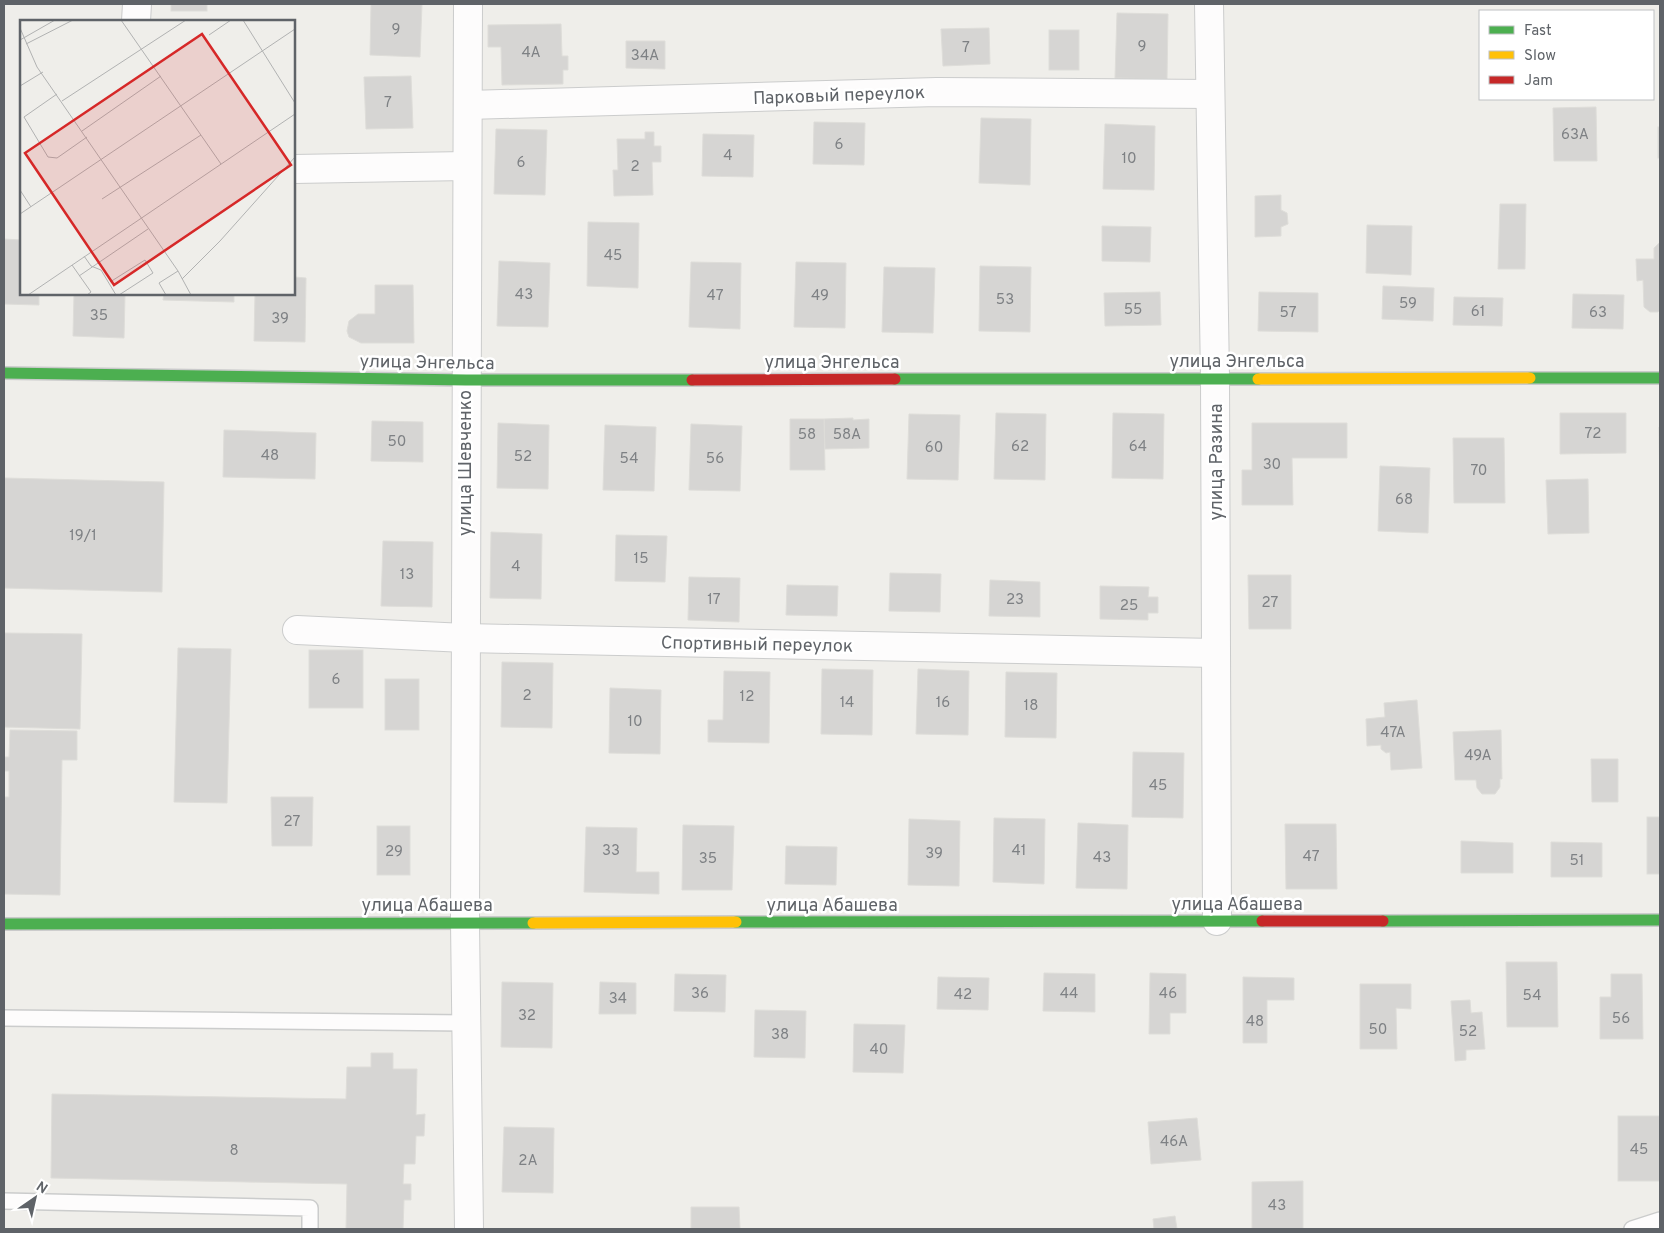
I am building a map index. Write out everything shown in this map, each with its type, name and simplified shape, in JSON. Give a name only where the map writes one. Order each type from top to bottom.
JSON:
[{"type":"street","points":[[136,4],[136,20]]},
{"type":"street","name":"улица Шевченко","points":[[468,4],[465,923],[469,1229]]},
{"type":"street","name":"улица Разина","points":[[1208,4],[1215,378],[1218,921]]},
{"type":"street","name":"Парковый переулок","points":[[468,105],[937,92],[1210,94]]},
{"type":"street","points":[[295,169],[466,166]]},
{"type":"street","name":"улица Энгельса","points":[[4,373],[466,380],[1660,378]]},
{"type":"street","name":"Спортивный переулок","points":[[297,630],[465,638],[1216,653]]},
{"type":"street","name":"улица Абашева","points":[[4,924],[1660,920]]},
{"type":"lane","points":[[4,1018],[466,1023]]},
{"type":"lane","points":[[4,1201],[310,1208],[310,1229]]},
{"type":"lane","points":[[1632,1229],[1660,1220]]},
{"type":"building","points":[[171,4],[207,4],[207,11],[171,11]]},
{"type":"building","points":[[371,4],[422,4],[420,57],[370,55]]},
{"type":"building","points":[[1117,13],[1168,14],[1167,79],[1115,78]]},
{"type":"building","points":[[561,24],[562,56],[568,56],[568,70],[563,70],[563,84],[502,85],[501,47],[488,47],[488,25]]},
{"type":"building","points":[[989,28],[990,64],[943,66],[941,29]]},
{"type":"building","points":[[1049,30],[1079,30],[1079,70],[1049,70]]},
{"type":"building","points":[[626,41],[665,41],[665,69],[626,68]]},
{"type":"building","points":[[411,76],[413,128],[366,129],[364,77]]},
{"type":"building","points":[[1596,107],[1597,161],[1554,161],[1553,108]]},
{"type":"building","points":[[981,118],[1031,119],[1030,185],[979,183]]},
{"type":"building","points":[[814,122],[865,123],[864,165],[813,164]]},
{"type":"building","points":[[1105,124],[1155,126],[1154,190],[1103,189]]},
{"type":"building","points":[[1658,127],[1660,127],[1660,158],[1658,158]]},
{"type":"building","points":[[496,129],[547,130],[545,195],[494,194]]},
{"type":"building","points":[[645,132],[654,132],[654,146],[661,146],[661,162],[652,162],[653,195],[614,196],[613,170],[618,170],[617,139],[645,139]]},
{"type":"building","points":[[703,134],[754,135],[753,177],[702,176]]},
{"type":"building","points":[[1281,195],[1281,210],[1287,213],[1288,224],[1281,227],[1281,236],[1255,237],[1255,196]]},
{"type":"building","points":[[1500,204],[1526,204],[1525,269],[1498,269]]},
{"type":"building","points":[[588,222],[639,223],[638,288],[587,286]]},
{"type":"building","points":[[1367,225],[1412,226],[1411,275],[1366,273]]},
{"type":"building","points":[[1102,226],[1151,227],[1150,262],[1102,261]]},
{"type":"building","points":[[4,239],[20,240],[20,295],[39,295],[39,305],[4,304]]},
{"type":"building","points":[[1660,242],[1660,310],[1658,312],[1650,312],[1644,307],[1643,280],[1637,281],[1636,259],[1654,259],[1654,248]]},
{"type":"building","points":[[499,261],[550,263],[548,327],[497,326]]},
{"type":"building","points":[[691,262],[741,263],[740,329],[689,327]]},
{"type":"building","points":[[796,262],[846,263],[845,328],[794,327]]},
{"type":"building","points":[[980,266],[1031,267],[1030,332],[979,331]]},
{"type":"building","points":[[884,267],[935,268],[933,333],[882,332]]},
{"type":"building","points":[[295,277],[306,278],[305,342],[254,341],[255,295],[295,295]]},
{"type":"building","points":[[375,285],[413,285],[414,343],[361,343],[349,337],[347,331],[349,321],[358,314],[375,314]]},
{"type":"building","points":[[1383,286],[1434,288],[1433,321],[1382,319]]},
{"type":"building","points":[[1160,292],[1161,325],[1105,326],[1104,293]]},
{"type":"building","points":[[1259,292],[1318,293],[1318,332],[1258,331]]},
{"type":"building","points":[[1573,294],[1624,295],[1623,329],[1572,328]]},
{"type":"building","points":[[74,295],[125,295],[124,338],[73,336]]},
{"type":"building","points":[[164,295],[234,295],[234,302],[163,300]]},
{"type":"building","points":[[1454,297],[1503,298],[1502,326],[1453,325]]},
{"type":"building","points":[[996,413],[1046,414],[1045,480],[994,479]]},
{"type":"building","points":[[1113,413],[1164,414],[1163,479],[1112,478]]},
{"type":"building","points":[[1560,413],[1626,413],[1626,453],[1560,454]]},
{"type":"building","points":[[909,414],[960,415],[958,480],[907,479]]},
{"type":"building","points":[[853,418],[853,420],[869,419],[869,448],[825,449],[824,419]]},
{"type":"building","points":[[790,419],[824,419],[825,470],[790,470]]},
{"type":"building","points":[[372,421],[423,422],[423,462],[371,461]]},
{"type":"building","points":[[498,423],[549,425],[548,489],[497,488]]},
{"type":"building","points":[[1252,423],[1347,423],[1347,458],[1292,458],[1293,505],[1242,505],[1242,470],[1252,470]]},
{"type":"building","points":[[691,424],[742,426],[740,491],[689,490]]},
{"type":"building","points":[[605,425],[656,427],[654,491],[603,490]]},
{"type":"building","points":[[1659,427],[1660,427],[1660,492]]},
{"type":"building","points":[[224,430],[316,433],[315,479],[223,477]]},
{"type":"building","points":[[1453,438],[1504,438],[1505,503],[1454,503]]},
{"type":"building","points":[[1380,466],[1430,468],[1428,533],[1378,531]]},
{"type":"building","points":[[4,478],[164,482],[162,592],[4,588]]},
{"type":"building","points":[[1588,479],[1589,533],[1548,534],[1546,480]]},
{"type":"building","points":[[491,532],[542,534],[541,599],[490,598]]},
{"type":"building","points":[[616,535],[667,536],[665,582],[615,581]]},
{"type":"building","points":[[383,541],[433,542],[432,607],[381,606]]},
{"type":"building","points":[[890,573],[941,574],[940,612],[889,611]]},
{"type":"building","points":[[1248,575],[1291,575],[1291,629],[1249,629]]},
{"type":"building","points":[[689,577],[740,578],[739,622],[688,620]]},
{"type":"building","points":[[990,580],[1040,582],[1040,617],[989,616]]},
{"type":"building","points":[[787,585],[838,586],[837,616],[786,615]]},
{"type":"building","points":[[1100,586],[1149,587],[1148,597],[1158,597],[1158,613],[1148,613],[1148,620],[1100,619]]},
{"type":"building","points":[[4,633],[82,634],[80,729],[4,727]]},
{"type":"building","points":[[178,648],[231,649],[227,803],[174,802]]},
{"type":"building","points":[[309,650],[363,650],[363,708],[309,708]]},
{"type":"building","points":[[502,662],[553,663],[552,728],[501,727]]},
{"type":"building","points":[[822,669],[873,670],[872,735],[821,734]]},
{"type":"building","points":[[918,669],[969,671],[968,735],[916,734]]},
{"type":"building","points":[[724,671],[770,672],[769,743],[708,742],[708,720],[723,720]]},
{"type":"building","points":[[1006,672],[1057,673],[1056,738],[1005,737]]},
{"type":"building","points":[[385,679],[419,679],[419,730],[385,730]]},
{"type":"building","points":[[610,688],[661,690],[660,754],[609,753]]},
{"type":"building","points":[[1417,700],[1422,768],[1391,770],[1390,752],[1386,753],[1381,749],[1381,745],[1367,746],[1366,719],[1385,717],[1384,703]]},
{"type":"building","points":[[10,730],[77,731],[77,760],[62,760],[60,895],[4,894],[4,797],[9,797],[9,771],[4,771],[4,757],[9,757]]},
{"type":"building","points":[[1501,730],[1502,779],[1500,779],[1500,787],[1495,794],[1482,794],[1477,788],[1476,780],[1455,780],[1453,732]]},
{"type":"building","points":[[1133,752],[1184,753],[1183,818],[1132,817]]},
{"type":"building","points":[[1591,759],[1618,759],[1618,802],[1592,802]]},
{"type":"building","points":[[271,797],[313,797],[312,846],[272,846]]},
{"type":"building","points":[[1647,817],[1660,817],[1660,874],[1647,874]]},
{"type":"building","points":[[994,818],[1045,819],[1044,884],[993,882]]},
{"type":"building","points":[[909,819],[960,821],[959,886],[908,885]]},
{"type":"building","points":[[1078,823],[1128,825],[1127,889],[1076,888]]},
{"type":"building","points":[[1285,824],[1336,824],[1337,889],[1286,889]]},
{"type":"building","points":[[683,825],[734,826],[732,890],[682,890]]},
{"type":"building","points":[[377,826],[410,826],[410,875],[377,875]]},
{"type":"building","points":[[586,827],[637,828],[636,872],[659,872],[659,894],[584,892]]},
{"type":"building","points":[[1461,841],[1513,843],[1513,873],[1461,873]]},
{"type":"building","points":[[1551,842],[1602,843],[1602,877],[1551,877]]},
{"type":"building","points":[[786,846],[837,847],[836,885],[785,884]]},
{"type":"building","points":[[1506,962],[1557,962],[1558,1027],[1507,1027]]},
{"type":"building","points":[[1044,973],[1095,974],[1095,1012],[1043,1011]]},
{"type":"building","points":[[1150,973],[1186,974],[1186,1013],[1170,1013],[1170,1034],[1149,1034]]},
{"type":"building","points":[[675,974],[726,975],[725,1012],[674,1011]]},
{"type":"building","points":[[1611,974],[1642,974],[1643,1039],[1600,1039],[1600,997],[1611,997]]},
{"type":"building","points":[[938,977],[989,978],[988,1010],[937,1009]]},
{"type":"building","points":[[1243,977],[1294,978],[1294,1000],[1267,1000],[1267,1043],[1243,1043]]},
{"type":"building","points":[[502,982],[553,983],[552,1048],[501,1047]]},
{"type":"building","points":[[600,982],[636,983],[636,1014],[599,1014]]},
{"type":"building","points":[[1360,984],[1411,984],[1411,1009],[1396,1008],[1397,1049],[1360,1049]]},
{"type":"building","points":[[1470,1000],[1471,1013],[1482,1012],[1485,1049],[1466,1050],[1466,1060],[1455,1061],[1451,1001]]},
{"type":"building","points":[[755,1010],[806,1011],[805,1058],[754,1057]]},
{"type":"building","points":[[854,1024],[905,1025],[903,1073],[853,1072]]},
{"type":"building","points":[[371,1053],[393,1053],[393,1069],[417,1069],[416,1115],[425,1114],[424,1136],[416,1136],[415,1164],[404,1164],[403,1184],[411,1184],[411,1200],[404,1200],[403,1229],[346,1229],[347,1184],[51,1178],[52,1094],[346,1099],[347,1067],[371,1067]]},
{"type":"building","points":[[1618,1116],[1660,1116],[1660,1181],[1618,1181]]},
{"type":"building","points":[[1197,1118],[1201,1160],[1151,1164],[1148,1122]]},
{"type":"building","points":[[504,1127],[554,1128],[553,1193],[502,1192]]},
{"type":"building","points":[[1303,1181],[1303,1229],[1252,1229],[1252,1182]]},
{"type":"building","points":[[691,1207],[739,1207],[740,1229],[691,1229]]},
{"type":"building","points":[[1175,1216],[1177,1229],[1154,1229],[1153,1219]]},
{"type":"traffic: fast","points":[[4,373],[466,380],[692,380]]},
{"type":"traffic: fast","points":[[1530,378],[1660,378]]},
{"type":"traffic: fast","points":[[895,379],[1258,379]]},
{"type":"traffic: fast","points":[[1383,921],[1660,920]]},
{"type":"traffic: fast","points":[[736,922],[1262,921]]},
{"type":"traffic: fast","points":[[4,924],[533,923]]},
{"type":"traffic: slow","points":[[1258,379],[1530,378]]},
{"type":"traffic: slow","points":[[533,923],[736,922]]},
{"type":"traffic: jam","points":[[692,380],[895,379]]},
{"type":"traffic: jam","points":[[1262,921],[1383,921]]}]
